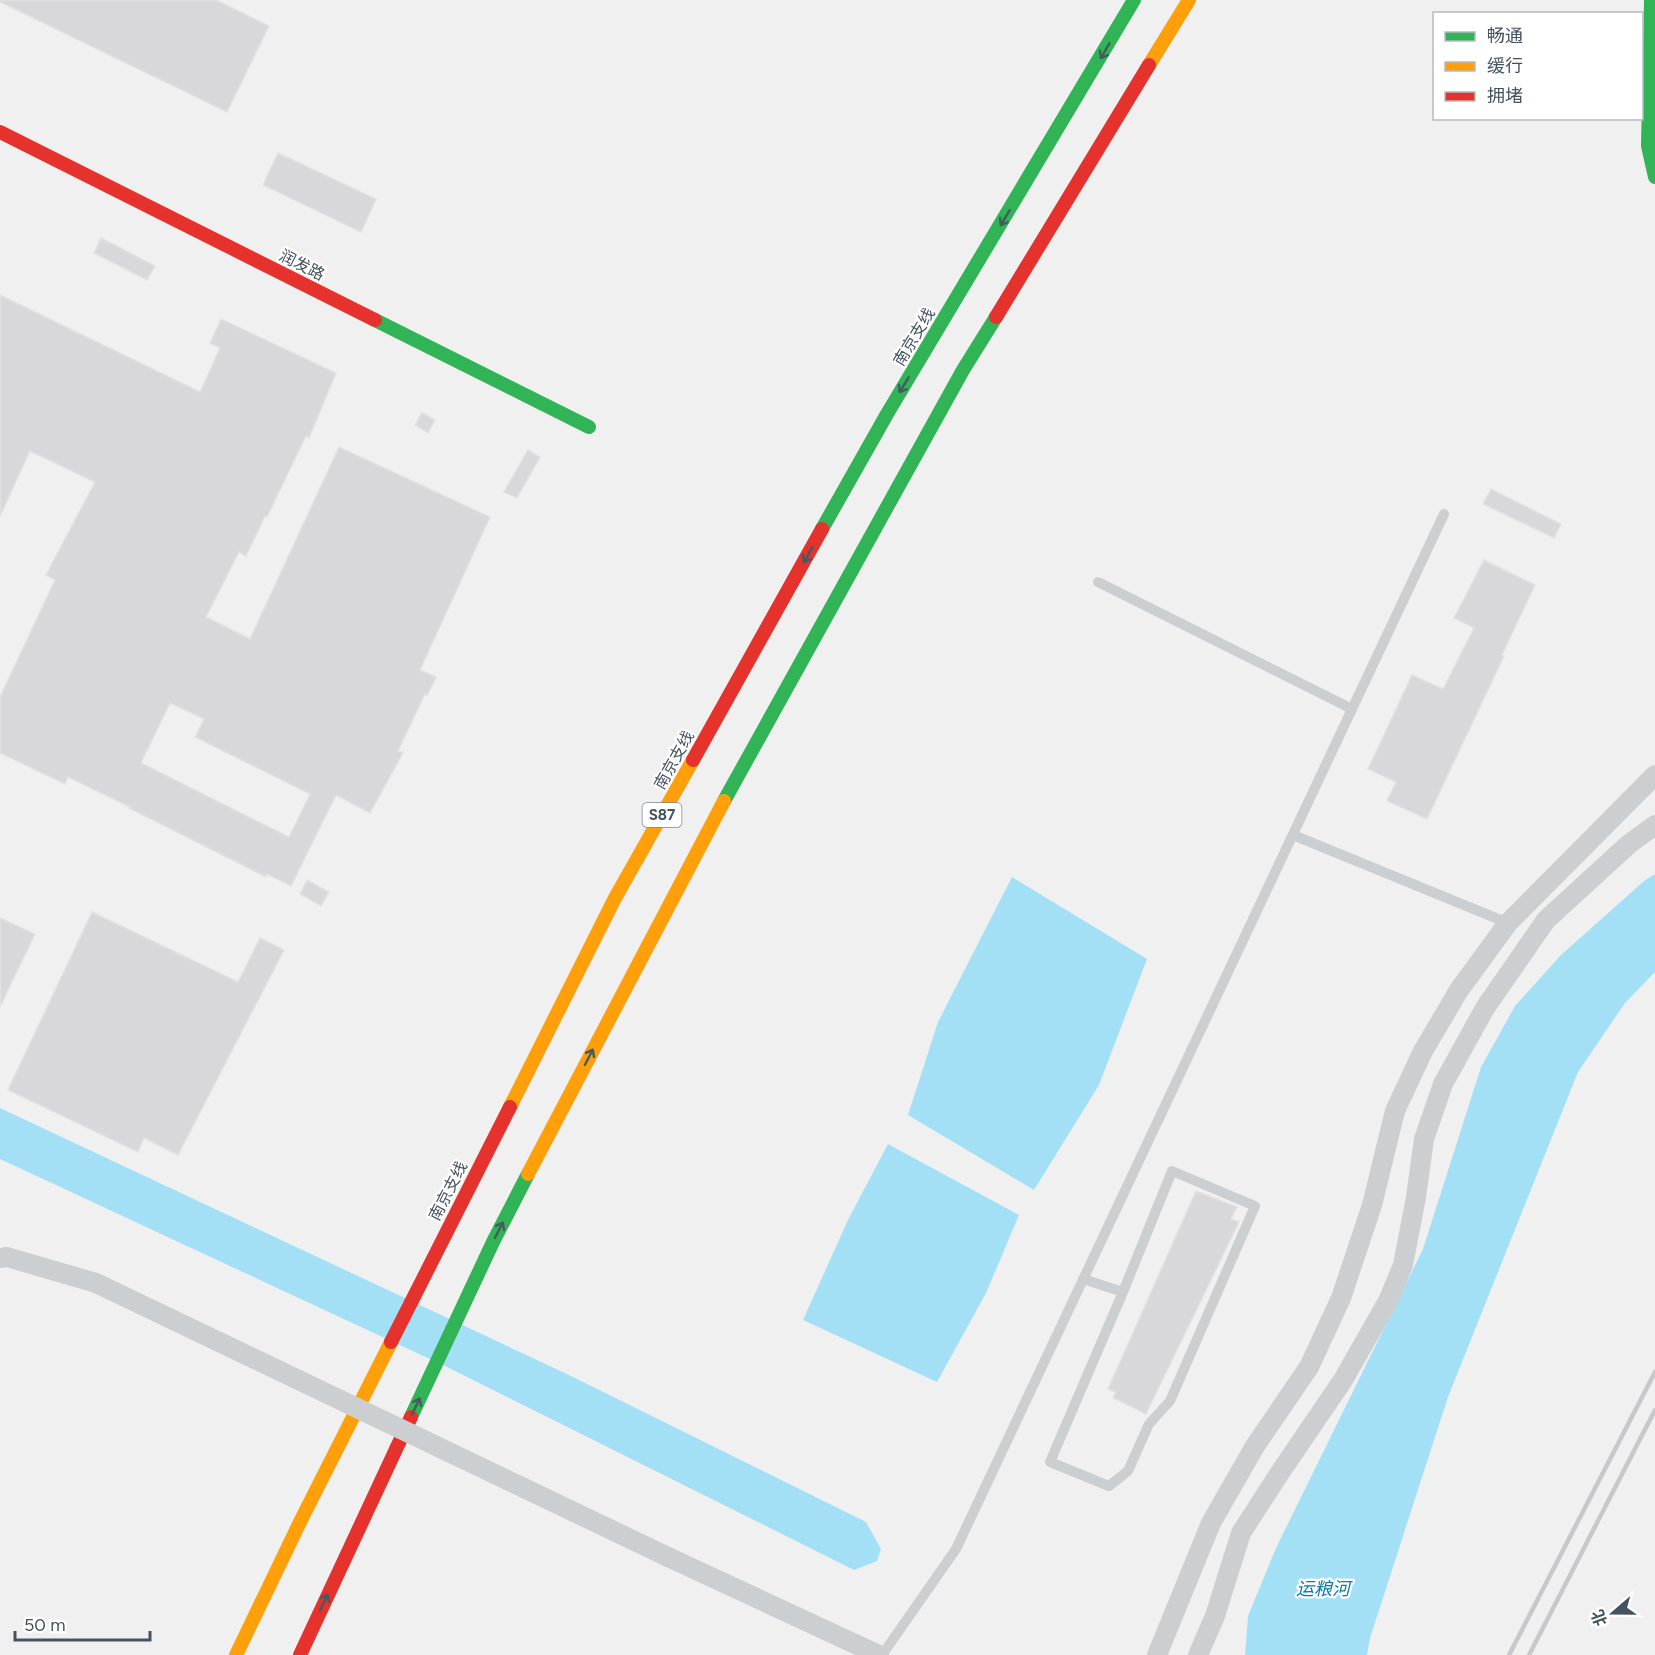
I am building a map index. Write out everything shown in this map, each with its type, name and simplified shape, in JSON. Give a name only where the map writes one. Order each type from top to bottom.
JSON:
[{"type":"main road","name":"南京支线","points":[[236,1655],[300,1522],[615,898],[887,414],[1134,0]]},
{"type":"main road","name":"S87","points":[[300,1655],[493,1242],[694,855],[963,370],[1189,0]]},
{"type":"main road","points":[[1651,0],[1648,146],[1655,177]]},
{"type":"main road","name":"润发路","points":[[0,132],[589,427]]},
{"type":"street","points":[[1157,1655],[1211,1523],[1255,1446],[1309,1367],[1341,1298],[1372,1205],[1395,1111],[1423,1051],[1459,990],[1508,923],[1655,775]]},
{"type":"street","points":[[1198,1655],[1215,1616],[1241,1533],[1343,1380],[1388,1301],[1403,1265],[1424,1139],[1443,1084],[1485,1008],[1546,920],[1629,844],[1655,825]]},
{"type":"street","points":[[0,1258],[7,1257],[96,1283],[668,1557],[881,1655]]},
{"type":"lane","points":[[881,1655],[956,1549],[1444,514]]},
{"type":"lane","points":[[1098,582],[1352,709]]},
{"type":"lane","points":[[1293,834],[1508,923]]},
{"type":"lane","points":[[1173,1171],[1255,1206],[1170,1401],[1149,1425],[1128,1471],[1109,1486],[1050,1462],[1123,1292],[1173,1171]]},
{"type":"lane","points":[[1083,1279],[1123,1292]]},
{"type":"water","name":"运粮河","points":[[1655,874],[1655,972],[1625,1003],[1578,1072],[1448,1397],[1370,1638],[1367,1655],[1245,1655],[1248,1616],[1276,1548],[1423,1249],[1481,1067],[1515,1006],[1561,955],[1644,881]]},
{"type":"water","points":[[1012,877],[1147,959],[1099,1085],[1034,1190],[908,1115],[938,1022]]},
{"type":"water","points":[[0,1108],[571,1376],[866,1522],[881,1549],[877,1561],[854,1570],[447,1367],[0,1159]]},
{"type":"water","points":[[888,1144],[1019,1215],[986,1293],[937,1382],[803,1320],[848,1220]]},
{"type":"building","points":[[0,0],[216,0],[269,26],[227,112]]},
{"type":"building","points":[[278,153],[376,199],[361,232],[263,185]]},
{"type":"building","points":[[101,238],[155,266],[147,280],[94,253]]},
{"type":"building","points":[[0,295],[200,392],[220,348],[210,343],[221,319],[336,373],[309,438],[306,436],[267,517],[265,516],[246,556],[239,552],[206,617],[250,639],[339,447],[490,517],[420,670],[436,677],[427,696],[425,694],[398,751],[403,753],[370,813],[336,795],[291,886],[267,874],[266,877],[68,777],[65,784],[0,753],[0,697],[55,580],[46,575],[95,482],[30,451],[0,516]],"holes":[[[170,703],[204,719],[195,737],[310,794],[289,837],[141,763]]]},
{"type":"building","points":[[422,413],[435,420],[428,433],[415,425]]},
{"type":"building","points":[[528,450],[540,457],[517,498],[504,492]]},
{"type":"building","points":[[1491,489],[1561,524],[1554,538],[1483,504]]},
{"type":"building","points":[[1484,560],[1535,585],[1427,819],[1387,801],[1396,782],[1368,769],[1412,675],[1443,689],[1474,628],[1454,618]]},
{"type":"building","points":[[307,880],[329,892],[321,906],[300,894]]},
{"type":"building","points":[[92,912],[238,982],[260,938],[284,950],[178,1155],[144,1138],[138,1152],[8,1090]]},
{"type":"building","points":[[0,918],[35,934],[0,1007]]},
{"type":"building","points":[[1196,1191],[1237,1207],[1231,1219],[1239,1222],[1146,1414],[1113,1398],[1116,1392],[1108,1389]]},
{"type":"railway","points":[[1509,1655],[1655,1372]]},
{"type":"railway","points":[[1529,1655],[1655,1410]]},
{"type":"traffic: fast","points":[[822,529],[887,414],[1134,0]]},
{"type":"traffic: fast","points":[[1651,0],[1648,146],[1655,177]]},
{"type":"traffic: fast","points":[[724,801],[963,370],[996,317]]},
{"type":"traffic: fast","points":[[375,320],[589,427]]},
{"type":"traffic: fast","points":[[411,1417],[493,1242],[528,1174]]},
{"type":"traffic: slow","points":[[1149,65],[1189,0]]},
{"type":"traffic: slow","points":[[510,1107],[615,898],[693,760]]},
{"type":"traffic: slow","points":[[528,1174],[724,801]]},
{"type":"traffic: slow","points":[[236,1655],[391,1342]]},
{"type":"traffic: jam","points":[[996,317],[1149,65]]},
{"type":"traffic: jam","points":[[0,132],[375,320]]},
{"type":"traffic: jam","points":[[693,760],[822,529]]},
{"type":"traffic: jam","points":[[391,1342],[510,1107]]},
{"type":"traffic: jam","points":[[300,1655],[411,1417]]}]
